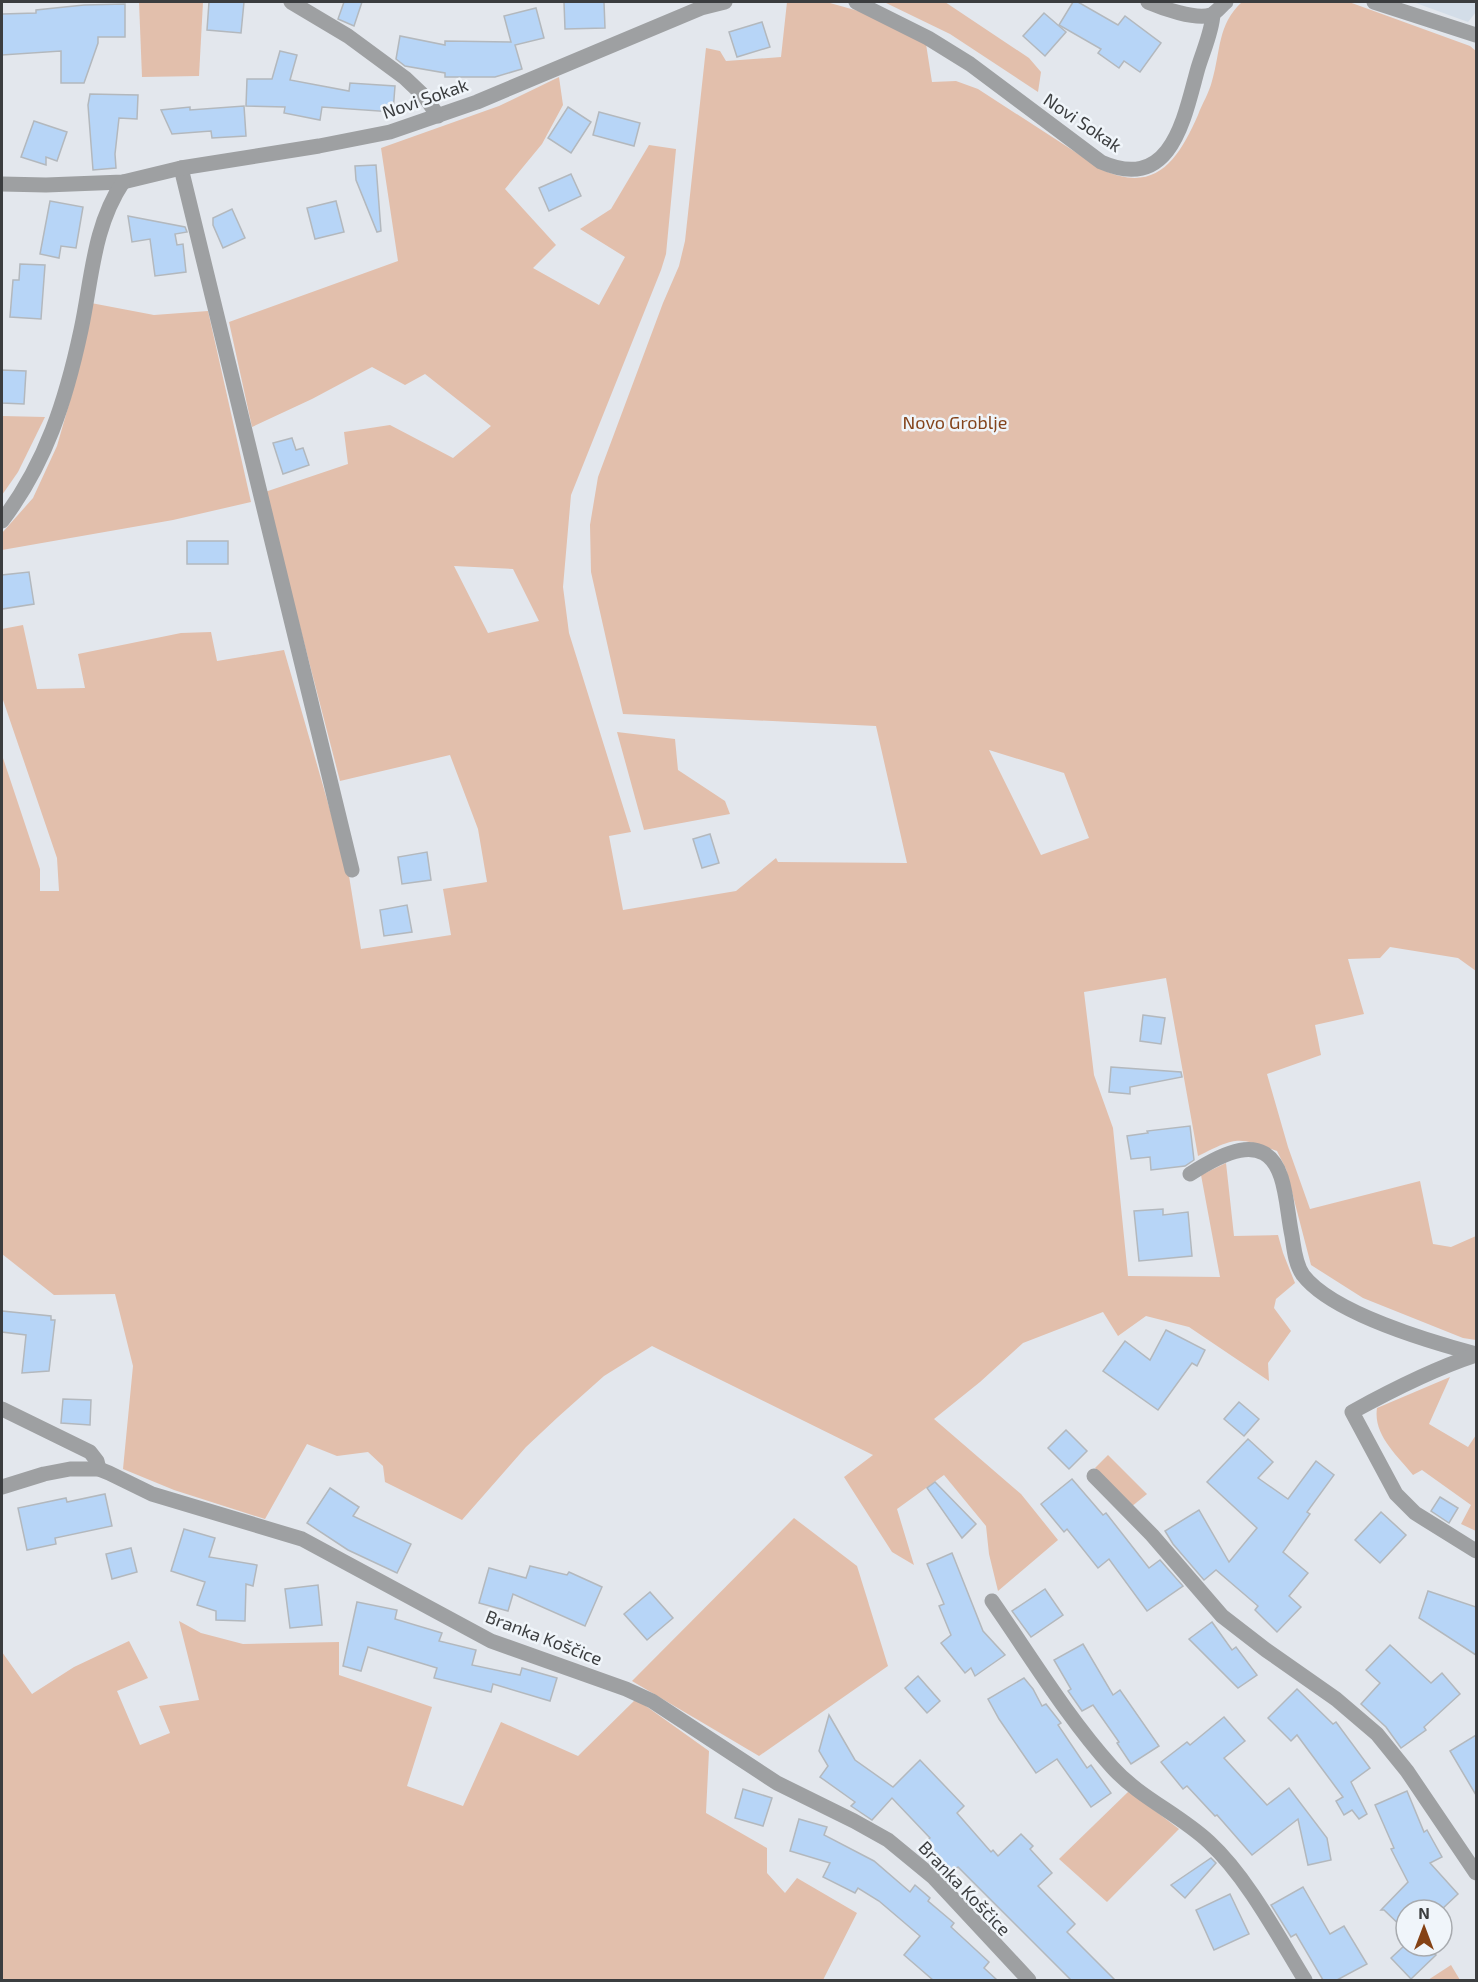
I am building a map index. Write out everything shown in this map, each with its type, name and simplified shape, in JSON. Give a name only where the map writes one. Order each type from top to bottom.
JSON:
[{"type":"street","points":[[291,2],[340,30],[405,78],[425,97],[438,116]]},
{"type":"street","name":"Novi Sokak","points":[[2,184],[123,182],[181,168],[390,132],[477,102],[701,8],[725,2]]},
{"type":"street","name":"Novi Sokak","points":[[856,2],[928,38],[970,64],[1101,162],[1113,167],[1128,169],[1147,168],[1172,145],[1188,104],[1213,14]]},
{"type":"street","points":[[1148,2],[1164,9],[1201,15],[1213,14],[1226,2]]},
{"type":"street","points":[[1374,2],[1476,35]]},
{"type":"street","points":[[181,168],[352,870]]},
{"type":"street","points":[[2,521],[36,469],[51,439],[81,330],[96,243],[107,210],[123,182]]},
{"type":"street","points":[[1190,1174],[1217,1156],[1236,1150],[1258,1151],[1268,1156],[1274,1162],[1281,1177],[1295,1257],[1302,1274],[1317,1289],[1355,1312],[1432,1343],[1476,1355]]},
{"type":"street","points":[[1476,1355],[1409,1382],[1352,1412],[1401,1499],[1415,1513],[1476,1551]]},
{"type":"street","name":"Branka Koščice","points":[[2,1409],[90,1452],[97,1461],[99,1469],[152,1494],[302,1539],[491,1641],[626,1689],[652,1701],[787,1789],[888,1840],[933,1877],[1029,1980]]},
{"type":"street","points":[[2,1487],[61,1471],[99,1469]]},
{"type":"street","points":[[1094,1476],[1152,1535],[1222,1616],[1336,1699],[1377,1734],[1407,1771],[1476,1873]]},
{"type":"street","points":[[992,1601],[1068,1711],[1113,1768],[1137,1790],[1168,1810],[1208,1841],[1223,1857],[1257,1902],[1305,1980]]},
{"type":"shaded area","points":[[1413,2],[1476,2],[1476,12],[1468,22]]},
{"type":"green space","points":[[139,2],[203,2],[199,76],[142,77]]},
{"type":"green space","name":"Novo Groblje","points":[[787,2],[830,3],[862,12],[926,44],[932,82],[956,81],[978,89],[1103,170],[1137,178],[1151,175],[1163,168],[1182,146],[1211,85],[1224,29],[1242,2],[1349,2],[1470,46],[1476,51],[1476,971],[1458,958],[1390,947],[1380,958],[1348,959],[1364,1014],[1315,1025],[1321,1055],[1267,1074],[1288,1147],[1310,1209],[1420,1181],[1433,1244],[1451,1247],[1476,1236],[1476,1340],[1463,1338],[1363,1298],[1311,1265],[1286,1169],[1277,1151],[1253,1143],[1237,1141],[1221,1145],[1198,1156],[1166,978],[1084,992],[1094,1075],[1113,1128],[1128,1276],[1220,1277],[1201,1175],[1226,1163],[1234,1236],[1278,1235],[1295,1283],[1276,1299],[1274,1308],[1291,1331],[1268,1363],[1269,1381],[1189,1327],[1146,1316],[1118,1336],[1103,1312],[1023,1343],[934,1419],[1021,1494],[1058,1540],[998,1591],[989,1554],[986,1526],[944,1475],[897,1509],[914,1565],[892,1552],[844,1477],[873,1455],[652,1346],[604,1376],[558,1417],[526,1447],[462,1520],[385,1482],[383,1466],[368,1452],[337,1456],[307,1444],[265,1519],[174,1490],[123,1469],[133,1366],[115,1294],[54,1295],[2,1254],[2,755],[40,869],[40,891],[59,891],[57,858],[2,697],[2,629],[23,625],[37,689],[85,688],[78,654],[181,633],[211,632],[217,661],[284,650],[349,876],[361,949],[451,935],[443,889],[487,882],[478,829],[450,755],[340,781],[265,492],[348,464],[344,432],[390,425],[453,458],[491,426],[425,374],[405,385],[372,367],[252,427],[229,322],[398,261],[381,148],[499,106],[559,77],[563,105],[542,144],[505,189],[556,245],[533,268],[599,305],[625,257],[580,229],[611,209],[649,145],[676,149],[666,254],[571,495],[563,587],[569,633],[631,832],[609,836],[623,910],[736,891],[776,858],[778,862],[907,863],[876,726],[623,714],[591,572],[590,525],[598,477],[679,266],[685,241],[706,48],[720,51],[726,61],[781,57]],"holes":[[[454,566],[513,569],[539,621],[488,633]],[[989,750],[1064,773],[1089,838],[1041,855]]]},
{"type":"green space","points":[[884,2],[945,2],[1029,58],[1041,72],[1038,92],[950,34]]},
{"type":"green space","points":[[91,303],[154,315],[208,311],[251,502],[173,520],[2,550],[2,533],[33,498],[57,446],[73,390]]},
{"type":"green space","points":[[2,416],[45,417],[18,472],[2,495]]},
{"type":"green space","points":[[617,732],[675,739],[678,770],[725,801],[730,814],[644,830]]},
{"type":"green space","points":[[1450,1377],[1429,1424],[1468,1447],[1476,1435],[1476,1531],[1461,1524],[1471,1505],[1422,1470],[1413,1475],[1382,1436],[1377,1418],[1377,1408]]},
{"type":"green space","points":[[1108,1455],[1147,1494],[1131,1507],[1095,1468]]},
{"type":"green space","points":[[794,1518],[857,1566],[888,1666],[759,1756],[632,1681]]},
{"type":"green space","points":[[179,1621],[201,1633],[243,1644],[339,1642],[339,1675],[432,1707],[407,1786],[463,1806],[501,1722],[578,1756],[636,1699],[709,1751],[706,1813],[767,1848],[767,1873],[785,1893],[797,1878],[857,1913],[823,1980],[2,1980],[2,1652],[32,1694],[74,1667],[129,1641],[148,1678],[117,1691],[140,1745],[170,1733],[159,1706],[199,1700]]},
{"type":"green space","points":[[1129,1791],[1179,1829],[1107,1902],[1059,1859]]},
{"type":"green space","points":[[1451,1965],[1460,1980],[1428,1980]]},
{"type":"building","points":[[209,2],[244,2],[241,33],[207,30]]},
{"type":"building","points":[[344,2],[362,2],[354,26],[338,19]]},
{"type":"building","points":[[564,2],[604,2],[605,28],[565,29]]},
{"type":"building","points":[[1073,2],[1078,2],[1118,25],[1125,16],[1161,43],[1140,72],[1124,61],[1119,68],[1098,53],[1101,49],[1059,25]]},
{"type":"building","points":[[125,4],[125,37],[98,37],[84,83],[61,83],[61,51],[2,55],[2,14],[36,13],[36,10],[84,5]]},
{"type":"building","points":[[536,8],[544,38],[515,45],[522,69],[495,77],[445,77],[445,73],[405,66],[396,59],[400,36],[445,45],[445,41],[511,42],[504,16]]},
{"type":"building","points":[[1044,13],[1066,32],[1045,56],[1023,36]]},
{"type":"building","points":[[762,22],[770,47],[737,57],[729,32]]},
{"type":"building","points":[[280,51],[297,55],[290,80],[349,91],[350,83],[395,86],[393,112],[322,107],[320,120],[284,113],[285,107],[246,106],[247,79],[272,79]]},
{"type":"building","points":[[90,94],[138,95],[137,119],[119,118],[115,154],[116,168],[93,170],[88,105]]},
{"type":"building","points":[[244,106],[246,136],[212,138],[211,131],[172,134],[161,110],[190,107],[190,110]]},
{"type":"building","points":[[568,107],[591,122],[571,153],[548,138]]},
{"type":"building","points":[[599,112],[640,123],[634,146],[593,135]]},
{"type":"building","points":[[34,121],[67,132],[57,161],[46,157],[46,165],[21,157]]},
{"type":"building","points":[[376,165],[381,231],[377,232],[356,180],[355,166]]},
{"type":"building","points":[[571,174],[581,196],[549,211],[539,188]]},
{"type":"building","points":[[50,201],[83,207],[76,248],[61,246],[59,258],[40,254]]},
{"type":"building","points":[[336,201],[344,232],[315,239],[307,208]]},
{"type":"building","points":[[232,209],[245,238],[223,248],[213,225],[213,218]]},
{"type":"building","points":[[128,216],[185,227],[187,232],[175,234],[177,245],[183,244],[186,272],[155,276],[150,239],[132,242]]},
{"type":"building","points":[[20,264],[45,265],[41,319],[10,317],[13,280],[19,280]]},
{"type":"building","points":[[2,370],[26,371],[24,404],[2,403]]},
{"type":"building","points":[[292,438],[296,450],[303,448],[309,465],[283,474],[273,443]]},
{"type":"building","points":[[187,541],[228,541],[228,564],[187,564]]},
{"type":"building","points":[[29,572],[34,604],[2,609],[2,575]]},
{"type":"building","points":[[710,834],[719,863],[702,868],[693,839]]},
{"type":"building","points":[[427,852],[431,880],[402,884],[398,857]]},
{"type":"building","points":[[407,905],[412,932],[384,936],[380,910]]},
{"type":"building","points":[[1143,1015],[1165,1018],[1161,1044],[1140,1041]]},
{"type":"building","points":[[1111,1067],[1181,1072],[1182,1077],[1130,1087],[1130,1094],[1109,1092]]},
{"type":"building","points":[[1190,1126],[1194,1160],[1185,1166],[1151,1170],[1150,1157],[1131,1159],[1127,1136],[1148,1133],[1147,1131]]},
{"type":"building","points":[[1163,1209],[1163,1215],[1188,1212],[1192,1256],[1139,1261],[1134,1211]]},
{"type":"building","points":[[2,1311],[51,1316],[51,1320],[55,1320],[49,1371],[22,1373],[26,1335],[2,1332]]},
{"type":"building","points":[[1166,1330],[1205,1350],[1197,1366],[1192,1363],[1158,1410],[1103,1371],[1125,1341],[1150,1360]]},
{"type":"building","points":[[63,1399],[91,1400],[90,1425],[61,1423]]},
{"type":"building","points":[[1239,1402],[1259,1419],[1244,1436],[1224,1419]]},
{"type":"building","points":[[1066,1430],[1087,1451],[1069,1469],[1048,1448]]},
{"type":"building","points":[[1248,1439],[1273,1462],[1258,1478],[1288,1499],[1316,1461],[1334,1475],[1307,1512],[1310,1514],[1283,1552],[1308,1573],[1289,1596],[1301,1607],[1277,1632],[1255,1610],[1258,1606],[1216,1570],[1204,1580],[1173,1544],[1165,1531],[1199,1510],[1229,1562],[1257,1528],[1207,1482]]},
{"type":"building","points":[[1072,1479],[1103,1515],[1106,1513],[1149,1568],[1160,1560],[1183,1586],[1147,1611],[1109,1559],[1098,1568],[1067,1529],[1064,1532],[1041,1504]]},
{"type":"building","points":[[935,1482],[976,1524],[962,1538],[927,1488]]},
{"type":"building","points":[[330,1488],[359,1507],[353,1516],[411,1544],[397,1573],[348,1550],[307,1523]]},
{"type":"building","points":[[105,1494],[112,1526],[55,1538],[56,1544],[27,1550],[18,1508],[66,1498],[67,1502]]},
{"type":"building","points":[[1440,1497],[1458,1508],[1449,1523],[1431,1511]]},
{"type":"building","points":[[1381,1512],[1406,1535],[1380,1563],[1355,1540]]},
{"type":"building","points":[[184,1529],[215,1538],[209,1557],[257,1565],[253,1586],[246,1584],[245,1621],[216,1620],[216,1611],[197,1605],[205,1582],[171,1571]]},
{"type":"building","points":[[131,1548],[137,1572],[112,1579],[106,1554]]},
{"type":"building","points":[[952,1553],[983,1631],[1005,1655],[975,1676],[971,1668],[965,1673],[941,1643],[951,1635],[939,1606],[944,1604],[927,1564]]},
{"type":"building","points":[[530,1566],[567,1575],[569,1572],[602,1587],[585,1626],[513,1594],[508,1611],[479,1603],[489,1568],[526,1578]]},
{"type":"building","points":[[318,1585],[322,1625],[290,1628],[285,1589]]},
{"type":"building","points":[[1045,1589],[1063,1615],[1031,1637],[1012,1611]]},
{"type":"building","points":[[1428,1591],[1476,1607],[1476,1655],[1419,1618]]},
{"type":"building","points":[[650,1592],[673,1618],[647,1640],[624,1614]]},
{"type":"building","points":[[357,1602],[397,1610],[395,1619],[442,1633],[439,1641],[476,1650],[472,1665],[520,1675],[522,1668],[557,1678],[550,1701],[493,1684],[491,1692],[434,1678],[437,1668],[368,1647],[361,1671],[343,1666]]},
{"type":"building","points":[[1212,1622],[1232,1650],[1236,1647],[1257,1675],[1238,1688],[1189,1639]]},
{"type":"building","points":[[1083,1644],[1113,1695],[1120,1690],[1159,1746],[1131,1764],[1117,1743],[1119,1742],[1093,1705],[1082,1711],[1068,1691],[1071,1689],[1054,1660]]},
{"type":"building","points":[[1390,1645],[1431,1683],[1442,1673],[1460,1694],[1424,1727],[1426,1730],[1401,1748],[1386,1727],[1361,1704],[1380,1683],[1366,1670]]},
{"type":"building","points":[[918,1676],[940,1701],[927,1713],[905,1688]]},
{"type":"building","points":[[1024,1678],[1042,1706],[1046,1704],[1061,1723],[1058,1725],[1087,1768],[1091,1765],[1111,1793],[1091,1807],[1057,1759],[1036,1773],[988,1699]]},
{"type":"building","points":[[1297,1689],[1333,1724],[1336,1722],[1370,1768],[1351,1782],[1367,1814],[1359,1819],[1352,1810],[1344,1815],[1336,1801],[1343,1797],[1297,1735],[1291,1741],[1268,1718]]},
{"type":"building","points":[[829,1715],[855,1760],[893,1787],[920,1760],[964,1806],[957,1813],[991,1852],[993,1850],[998,1856],[1021,1834],[1033,1846],[1030,1849],[1052,1873],[1038,1886],[1075,1924],[1067,1932],[1115,1980],[1071,1980],[958,1867],[951,1872],[925,1842],[930,1838],[892,1798],[872,1820],[851,1806],[855,1802],[820,1777],[828,1766],[819,1751]]},
{"type":"building","points":[[1224,1717],[1245,1741],[1224,1758],[1267,1805],[1289,1788],[1327,1838],[1331,1860],[1308,1865],[1298,1819],[1252,1855],[1217,1815],[1215,1816],[1187,1786],[1183,1789],[1161,1762],[1187,1742],[1190,1745]]},
{"type":"building","points":[[1476,1735],[1476,1795],[1450,1751]]},
{"type":"building","points":[[743,1789],[772,1798],[763,1826],[735,1818]]},
{"type":"building","points":[[1407,1791],[1424,1832],[1427,1830],[1442,1857],[1430,1863],[1458,1894],[1454,1898],[1394,1898],[1394,1920],[1381,1910],[1408,1882],[1391,1849],[1394,1848],[1375,1805]]},
{"type":"building","points":[[799,1819],[827,1827],[824,1835],[874,1861],[910,1892],[915,1885],[930,1898],[928,1901],[954,1923],[951,1927],[989,1962],[984,1968],[997,1980],[933,1980],[904,1955],[920,1936],[879,1901],[858,1888],[855,1893],[823,1877],[830,1863],[790,1851]]},
{"type":"building","points":[[1211,1858],[1216,1863],[1185,1898],[1171,1885]]},
{"type":"building","points":[[1303,1887],[1330,1934],[1344,1926],[1367,1964],[1337,1980],[1323,1980],[1296,1934],[1291,1937],[1271,1905]]},
{"type":"building","points":[[1230,1894],[1249,1934],[1214,1950],[1196,1910]]},
{"type":"building","points":[[1394,1955],[1394,1958],[1433,1958],[1411,1979],[1391,1958]]}]
